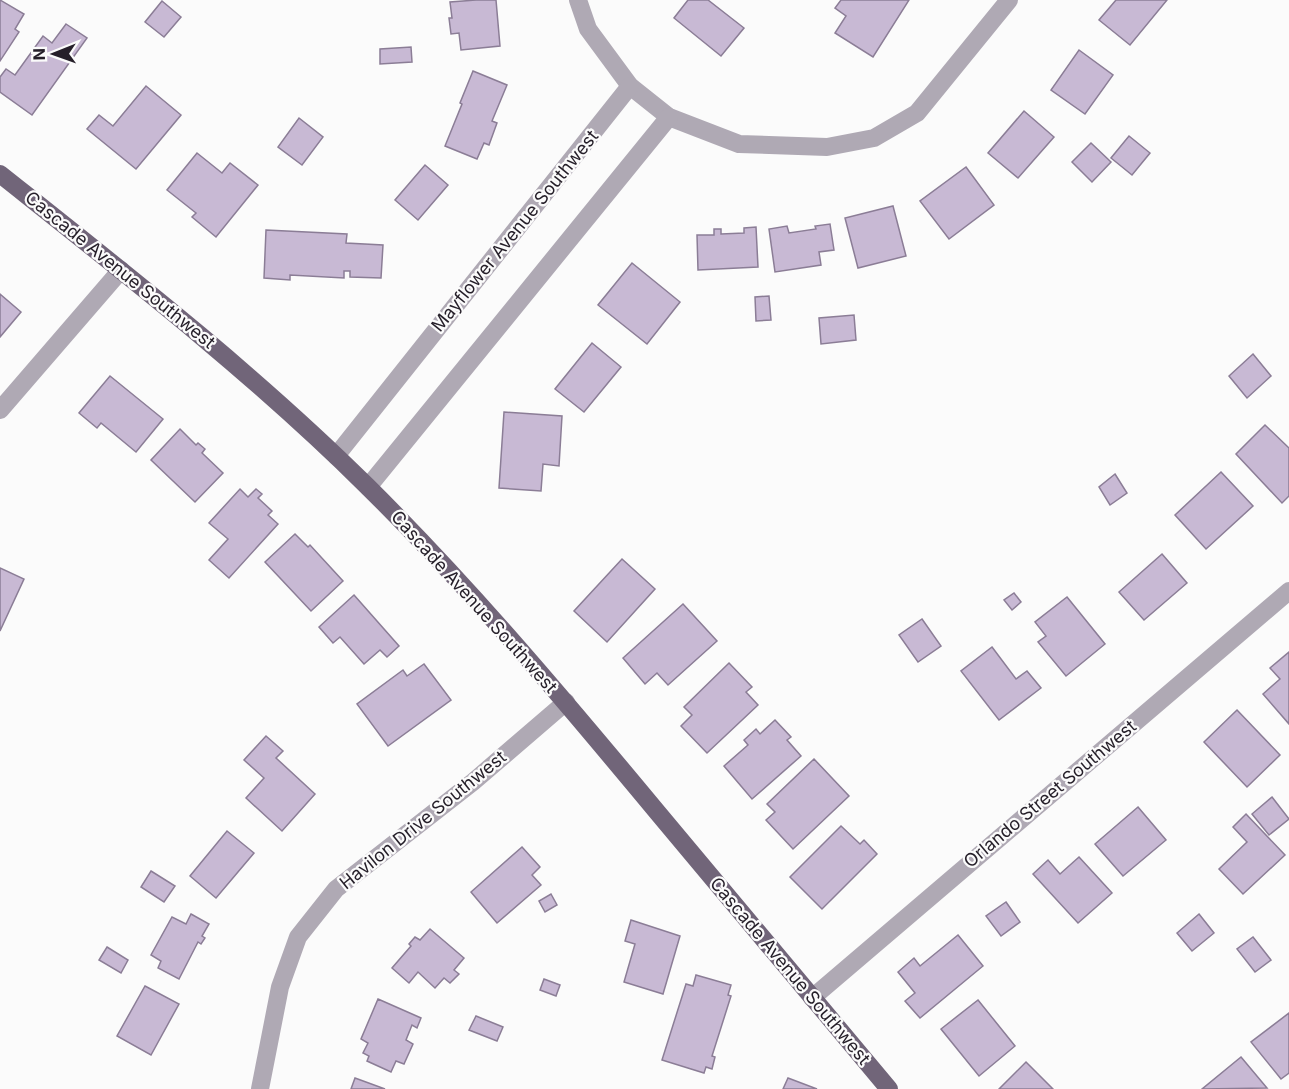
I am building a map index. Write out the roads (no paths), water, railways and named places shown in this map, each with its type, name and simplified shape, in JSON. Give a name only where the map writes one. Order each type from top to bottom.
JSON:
[{"type":"main road","name":"Cascade Avenue Southwest","points":[[0,174],[231,360],[369,487],[468,591],[566,702],[889,1089]]},
{"type":"street","points":[[578,0],[588,29],[630,86],[669,117],[739,144],[827,147],[874,138],[917,113],[1009,0]]},
{"type":"street","name":"Mayflower Avenue Southwest","points":[[336,456],[630,86]]},
{"type":"street","points":[[369,487],[669,117]]},
{"type":"street","points":[[0,410],[122,270]]},
{"type":"street","name":"Orlando Street Southwest","points":[[812,998],[1289,591]]},
{"type":"street","name":"Havilon Drive Southwest","points":[[260,1089],[280,987],[298,938],[336,889],[473,782],[566,702]]}]
